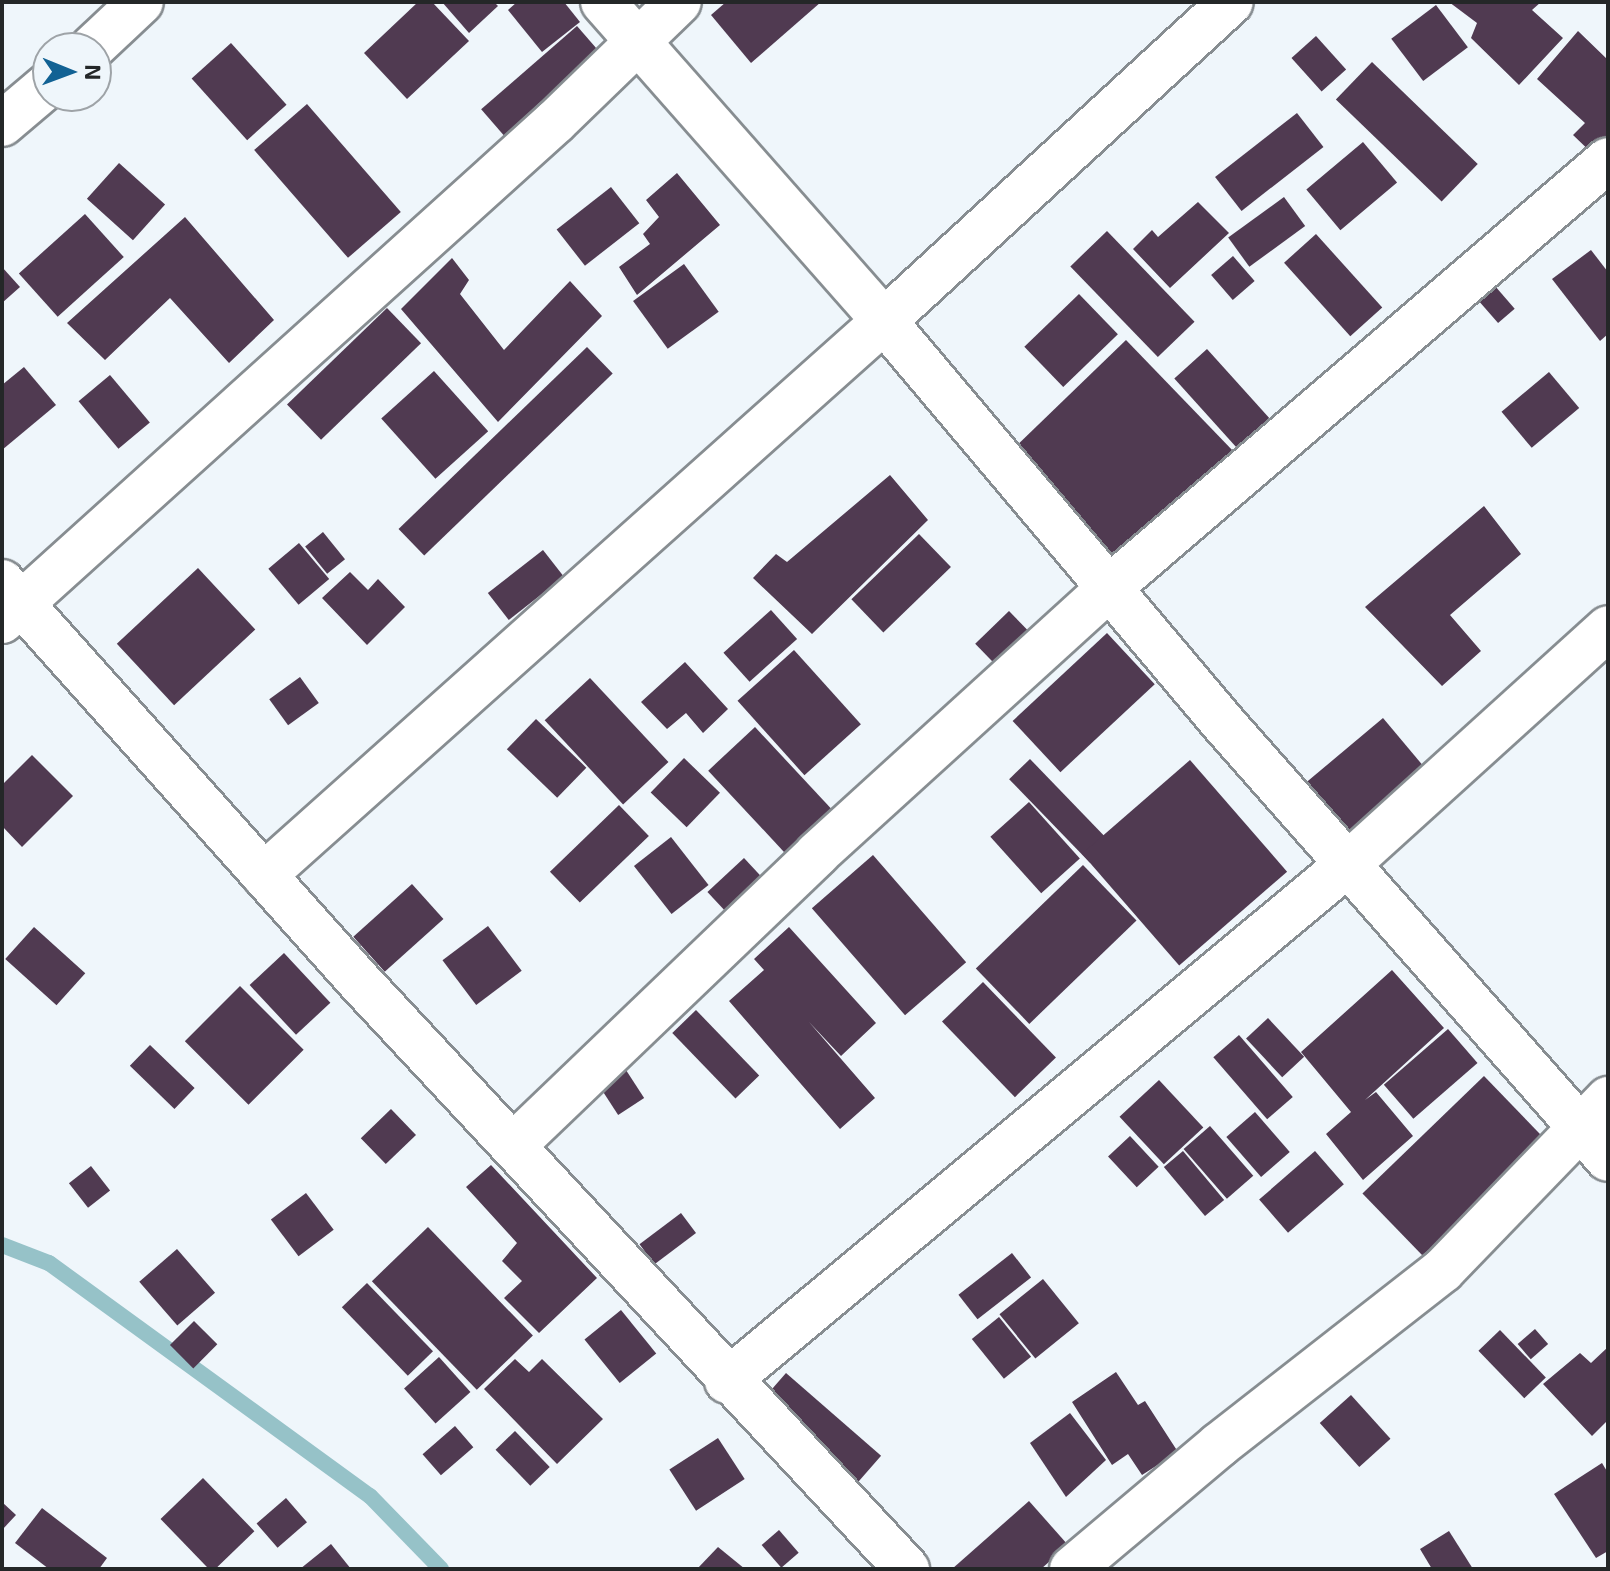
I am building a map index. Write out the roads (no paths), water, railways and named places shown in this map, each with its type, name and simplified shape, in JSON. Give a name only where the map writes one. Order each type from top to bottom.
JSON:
[{"type":"street","points":[[109,32],[141,2]]},
{"type":"street","points":[[603,2],[884,321],[1348,864],[1593,1112],[1608,1159]]},
{"type":"street","points":[[679,2],[9,603],[515,1144],[727,1381],[907,1569]]},
{"type":"street","points":[[264,875],[884,321],[1231,2]]},
{"type":"street","points":[[2,124],[32,99]]},
{"type":"street","points":[[515,1144],[817,854],[1109,588],[1608,160]]},
{"type":"street","points":[[727,1381],[1348,864],[1608,628]]},
{"type":"street","points":[[1072,1569],[1219,1445],[1443,1270],[1593,1112]]},
{"type":"waterway","points":[[2,1245],[49,1263],[370,1496],[441,1569]]}]
